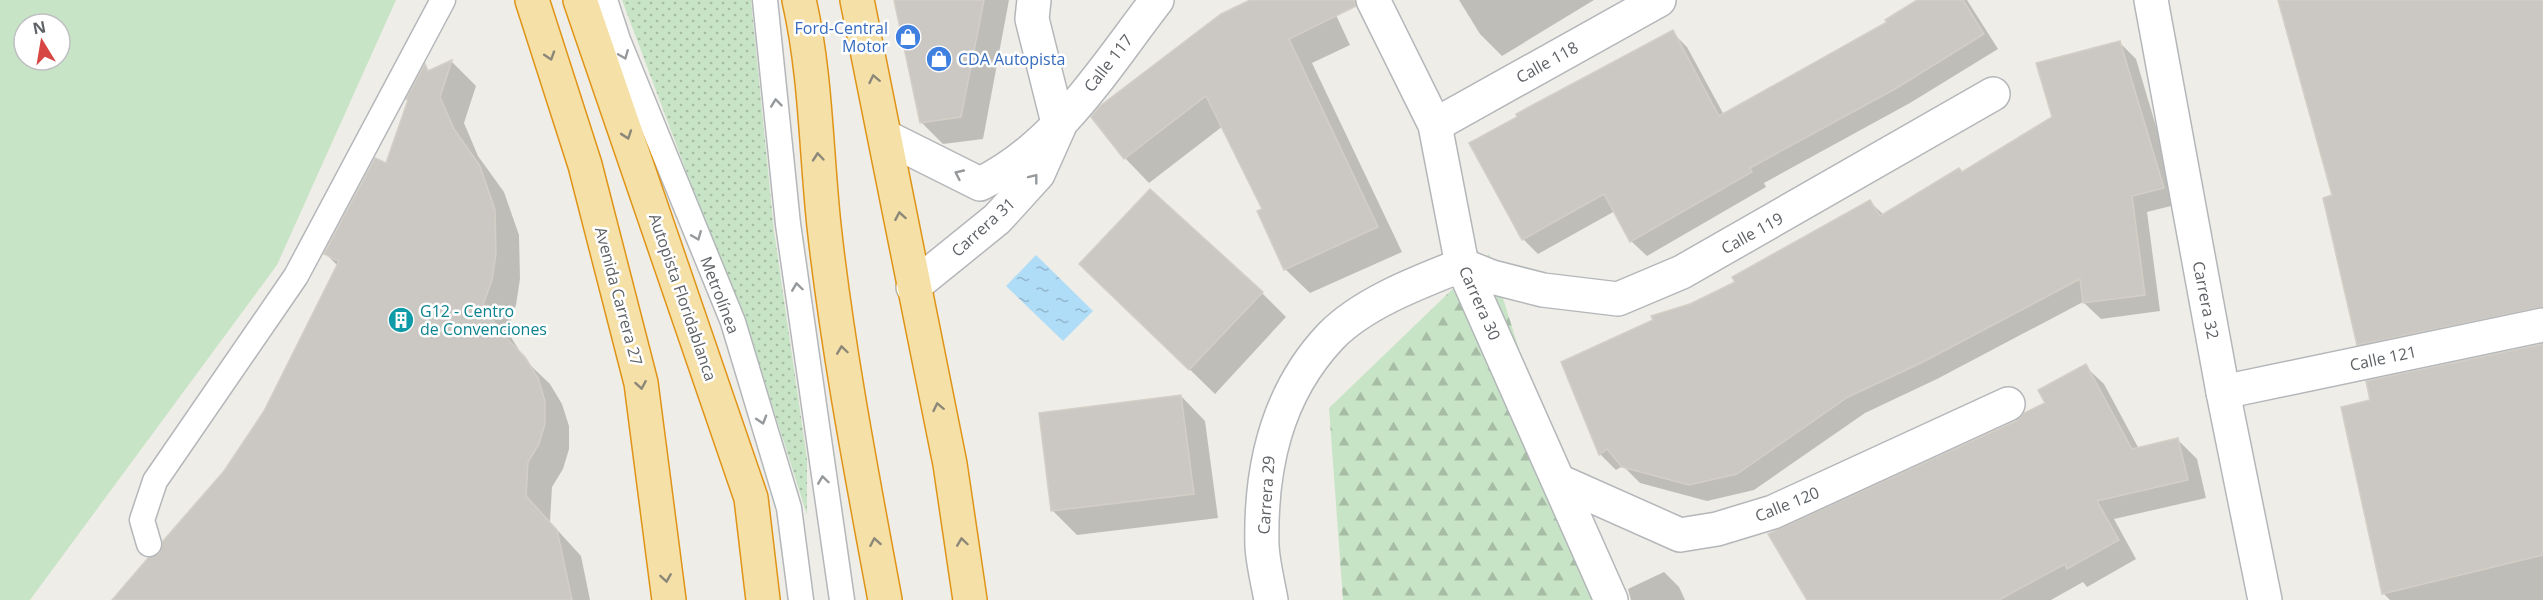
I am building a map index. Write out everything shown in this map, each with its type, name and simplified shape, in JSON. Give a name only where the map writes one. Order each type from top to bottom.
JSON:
[{"type":"highway","name":"Avenida Carrera 27","points":[[532,0],[585,165],[641,383],[669,600]]},
{"type":"highway","name":"Autopista Floridablanca","points":[[580,0],[751,498],[763,600]]},
{"type":"highway","points":[[799,0],[809,44],[824,227],[851,416],[885,600]]},
{"type":"highway","points":[[857,0],[950,464],[970,600]]},
{"type":"highway","points":[[742,600],[751,498]]},
{"type":"street","points":[[1034,0],[1032,19],[1059,127]]},
{"type":"street","name":"Calle 117","points":[[1059,127],[1157,0]]},
{"type":"street","name":"Carrera 30","points":[[1373,0],[1435,124],[1462,265],[1561,482],[1611,600]]},
{"type":"street","name":"Calle 118","points":[[1435,124],[1659,0]]},
{"type":"street","name":"Carrera 32","points":[[2151,0],[2223,392],[2265,600]]},
{"type":"street","name":"Calle 119","points":[[1462,265],[1492,277],[1544,290],[1618,299],[1682,272],[1993,94]]},
{"type":"street","name":"Carrera 31","points":[[886,136],[980,184],[1006,171],[1059,127]]},
{"type":"street","name":"Carrera 31","points":[[913,287],[997,219],[1038,174],[1059,127]]},
{"type":"street","name":"Carrera 29","points":[[1271,600],[1262,547],[1269,450],[1293,384],[1332,335],[1377,302],[1462,265]]},
{"type":"street","name":"Calle 121","points":[[2223,392],[2543,325]]},
{"type":"street","name":"Calle 120","points":[[1561,482],[1680,535],[1717,529],[1773,512],[2008,404]]},
{"type":"lane","points":[[149,544],[142,520],[155,481],[296,276],[443,0]]},
{"type":"lane","name":"Metrolínea","points":[[605,0],[618,40],[732,322],[789,508],[801,600]]},
{"type":"lane","points":[[765,0],[788,224],[842,600]]},
{"type":"green space","points":[[0,0],[396,0],[277,265],[30,600],[0,600]]},
{"type":"green space","points":[[622,0],[751,0],[774,231],[807,459],[807,515],[762,373]]},
{"type":"green space","points":[[1489,254],[1561,482],[1611,600],[1343,600],[1329,408]]},
{"type":"water","points":[[1036,255],[1093,311],[1063,341],[1006,286]]},
{"type":"building","name":"CDA Autopista","points":[[894,0],[984,0],[961,117],[920,123]]},
{"type":"building","points":[[1250,0],[1354,0],[1356,6],[1289,39],[1378,227],[1284,270],[1257,211],[1262,209],[1206,96],[1124,159],[1091,117],[1100,106],[1221,14]]},
{"type":"building","points":[[1917,0],[1963,0],[1984,34],[1895,89],[1750,168],[1752,172],[1630,242],[1604,194],[1522,240],[1469,143],[1517,117],[1516,114],[1673,30],[1719,116],[1887,22],[1885,20]]},
{"type":"building","points":[[2278,0],[2543,0],[2543,307],[2357,345],[2323,198],[2332,195]]},
{"type":"building","points":[[2120,41],[2164,188],[2132,196],[2145,295],[2083,303],[2080,279],[1921,363],[1848,397],[1737,474],[1689,485],[1622,467],[1607,449],[1599,455],[1561,362],[1653,320],[1651,316],[1690,304],[1735,282],[1732,277],[1870,200],[1880,216],[1959,168],[1962,172],[2052,117],[2036,63]]},
{"type":"building","name":"G12 - Centro de Convenciones","points":[[452,60],[440,97],[454,129],[480,166],[495,210],[496,254],[492,280],[483,305],[502,334],[525,357],[538,378],[545,401],[545,424],[539,444],[528,462],[526,496],[557,530],[572,600],[112,600],[148,558],[160,553],[163,541],[224,471],[264,411],[339,261],[324,254],[375,158],[386,163],[408,100],[406,99],[425,64],[428,71]]},
{"type":"building","points":[[1150,189],[1263,292],[1189,370],[1079,264]]},
{"type":"building","points":[[2543,344],[2543,555],[2382,594],[2341,407],[2370,400],[2366,381]]},
{"type":"building","points":[[2086,364],[2132,449],[2178,438],[2188,480],[2097,501],[2119,540],[2067,569],[2065,564],[1999,600],[1807,600],[1768,534],[2016,421],[2024,413],[2045,403],[2038,390]]},
{"type":"building","points":[[1181,395],[1194,494],[1051,511],[1039,413]]},
{"type":"place","name":"Ford-Central Motor","points":[[908,37]]},
{"type":"place","name":"CDA Autopista","points":[[939,59]]},
{"type":"place","name":"G12 - Centro de Convenciones","points":[[401,320]]}]
